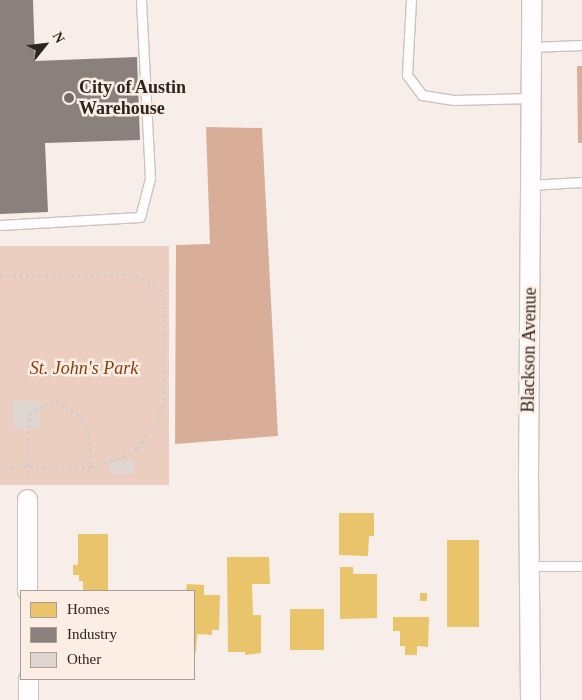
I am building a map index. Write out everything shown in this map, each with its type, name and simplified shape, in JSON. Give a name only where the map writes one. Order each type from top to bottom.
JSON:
[{"type":"street","name":"Blackson Avenue","points":[[530,700],[528,566],[531,0]]},
{"type":"street","points":[[27,499],[27,590]]},
{"type":"street","points":[[28,680],[28,700]]},
{"type":"lane","points":[[0,225],[140,217],[150,178],[141,0]]},
{"type":"lane","points":[[411,0],[407,75],[422,95],[454,100],[530,98]]},
{"type":"lane","points":[[531,47],[582,45]]},
{"type":"lane","points":[[529,184],[582,182]]},
{"type":"lane","points":[[528,566],[582,566]]},
{"type":"path","points":[[0,276],[130,274],[154,282],[160,289],[164,300],[163,406],[158,419],[137,449],[125,456],[91,466],[0,466]]},
{"type":"path","points":[[27,467],[30,414],[45,405],[56,402],[66,406],[82,418],[89,429],[91,466]]},
{"type":"green space","name":"St. John's Park","points":[[0,246],[169,246],[169,485],[0,485]]},
{"type":"shaded area","points":[[577,66],[582,66],[582,143],[578,143]]},
{"type":"shaded area","points":[[206,127],[262,128],[278,436],[175,444],[176,245],[210,244]]},
{"type":"building: Homes","points":[[339,513],[374,513],[374,536],[369,536],[368,556],[339,555]]},
{"type":"building: Homes","points":[[78,534],[108,534],[108,590],[83,590],[83,581],[79,581],[79,575],[73,575],[73,565],[78,565]]},
{"type":"building: Homes","points":[[447,540],[479,540],[479,627],[447,627]]},
{"type":"building: Homes","points":[[227,557],[269,557],[270,584],[252,584],[253,615],[261,615],[261,653],[245,655],[245,652],[228,652]]},
{"type":"building: Homes","points":[[340,567],[353,567],[353,574],[377,574],[377,618],[340,619]]},
{"type":"building: Homes","points":[[187,584],[204,585],[204,595],[220,595],[219,630],[212,630],[212,635],[197,634],[196,653],[195,590],[186,590]]},
{"type":"building: Homes","points":[[420,593],[427,593],[427,601],[420,601]]},
{"type":"building: Homes","points":[[290,609],[324,609],[324,650],[290,650]]},
{"type":"building: Homes","points":[[393,617],[429,617],[428,647],[417,646],[417,655],[405,655],[405,646],[400,646],[400,631],[393,631]]},
{"type":"building: Industry","name":"City of Austin Warehouse","points":[[0,0],[33,0],[35,61],[137,57],[140,140],[45,143],[48,212],[0,214]]},
{"type":"building: Other","points":[[13,401],[40,401],[40,429],[13,429]]},
{"type":"building: Other","points":[[110,461],[134,461],[134,474],[110,474]]},
{"type":"place","name":"City of Austin Warehouse","points":[[69,98]]}]
